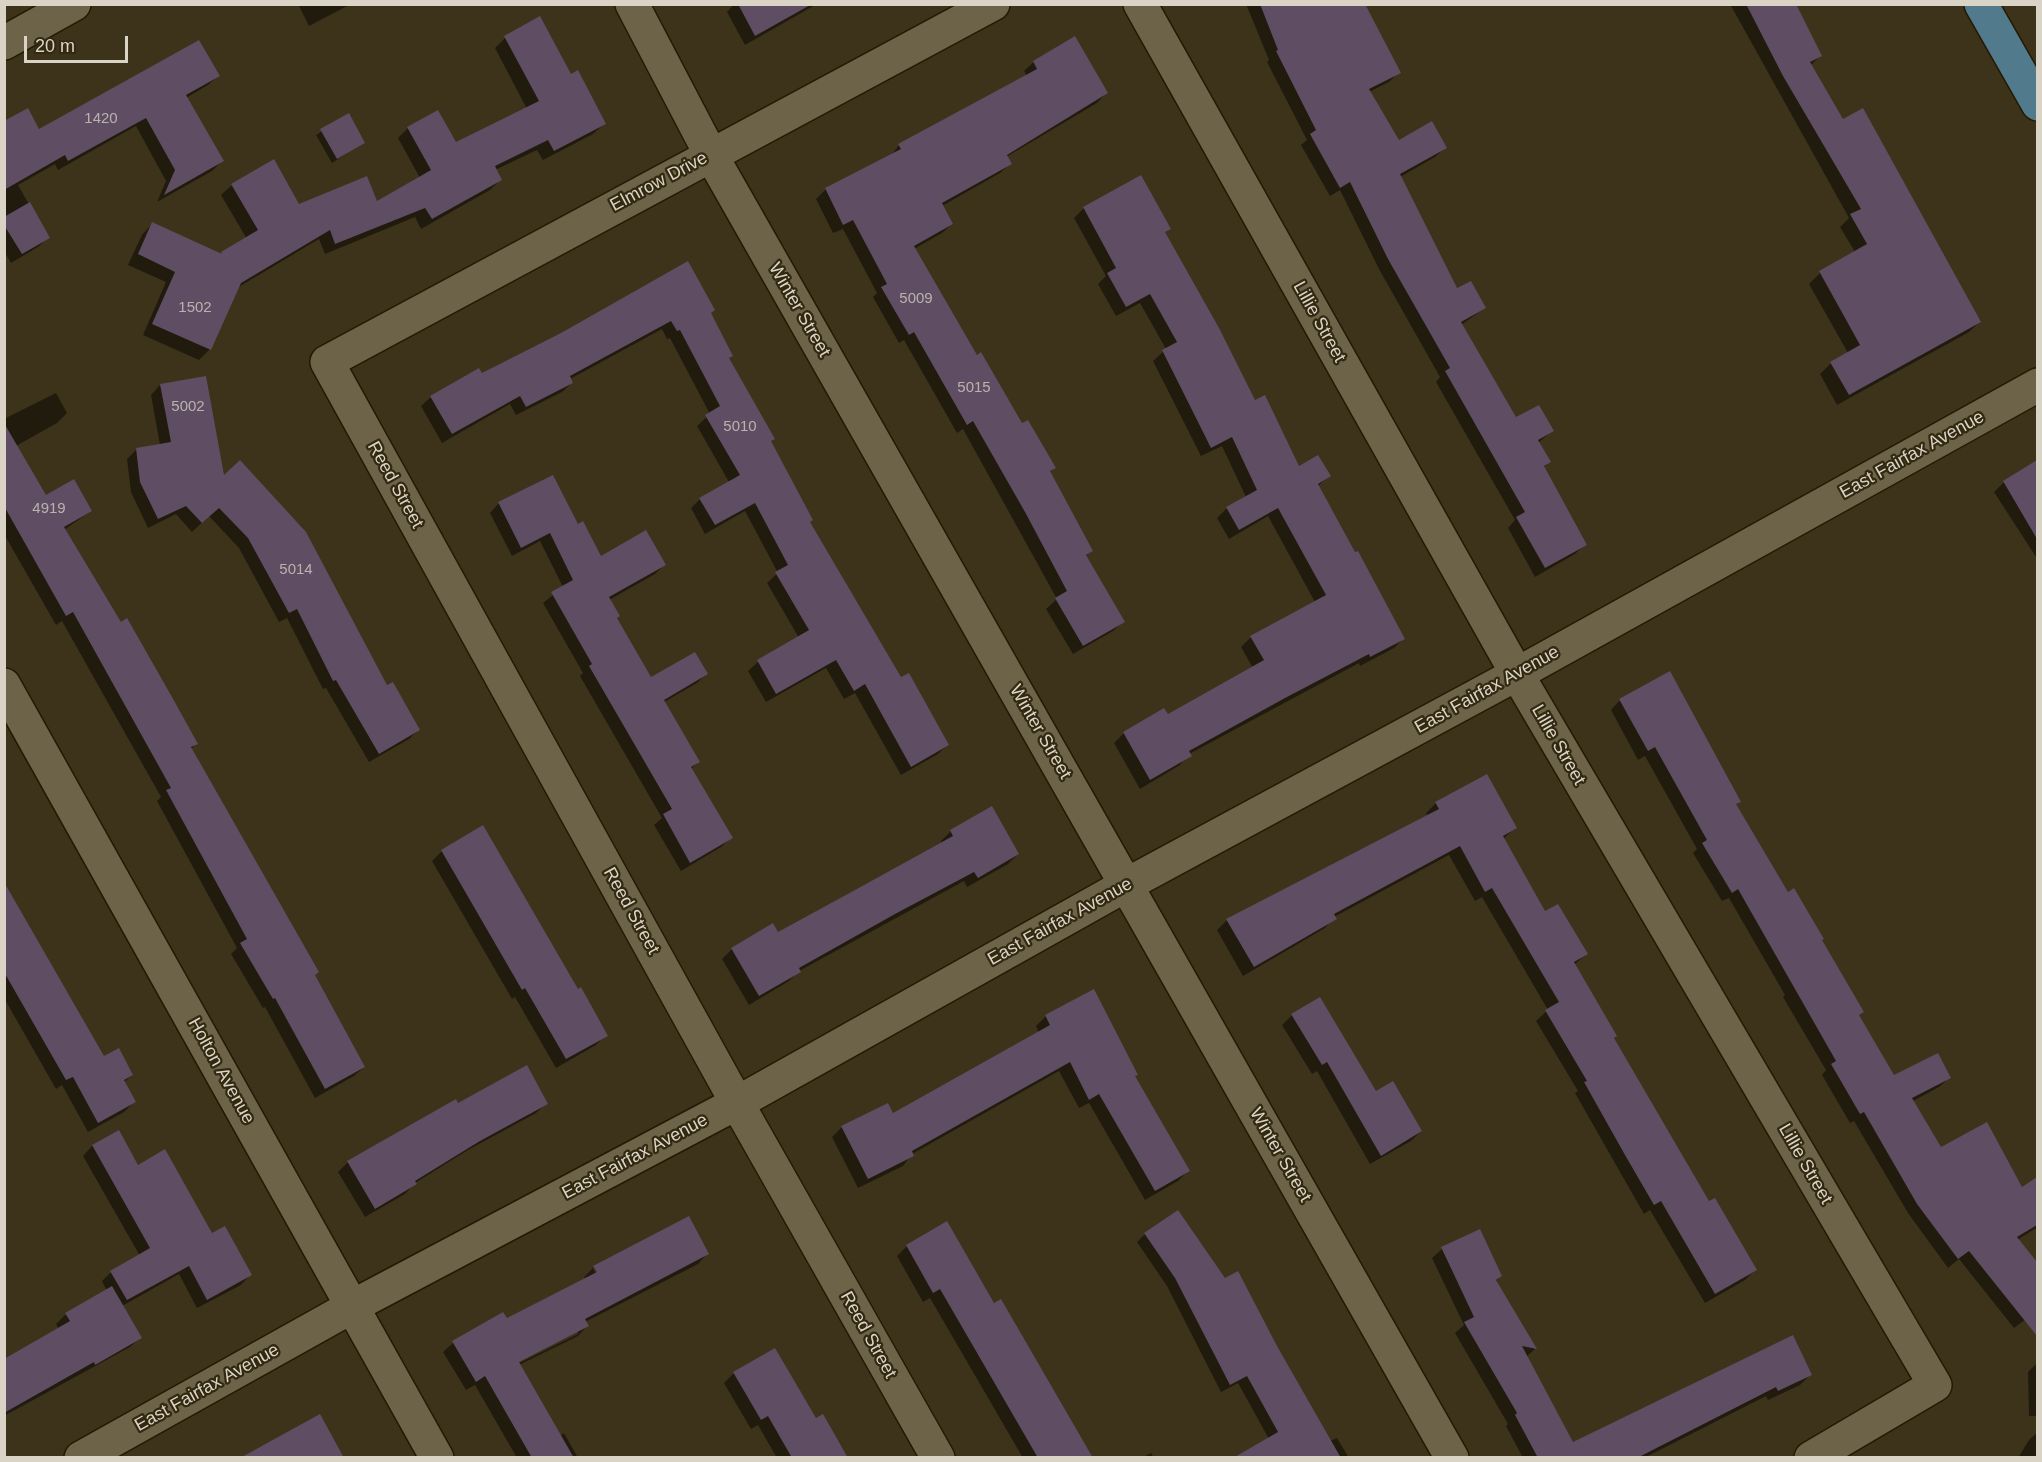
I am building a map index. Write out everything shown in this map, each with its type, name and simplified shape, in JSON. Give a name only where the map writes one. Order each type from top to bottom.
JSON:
[{"type":"main road","points":[[1981,4],[2037,104]]},
{"type":"street","points":[[4,43],[74,4]]},
{"type":"street","name":"Winter Street","points":[[632,4],[711,155],[1452,1458]]},
{"type":"street","name":"Elmrow Drive","points":[[327,362],[993,4]]},
{"type":"street","name":"Lillie Street","points":[[1140,4],[1516,674],[1935,1385],[1811,1458]]},
{"type":"street","name":"Reed Street","points":[[327,362],[737,1103],[938,1458]]},
{"type":"street","name":"East Fairfax Avenue","points":[[81,1458],[353,1306],[737,1103],[1126,885],[1516,674],[2037,385]]},
{"type":"street","name":"Holton Avenue","points":[[4,685],[437,1458]]},
{"type":"building","points":[[738,4],[812,4],[755,36]]},
{"type":"building","points":[[1260,4],[1365,4],[1401,73],[1369,89],[1399,140],[1432,121],[1447,148],[1400,174],[1457,288],[1471,281],[1486,308],[1461,322],[1516,417],[1539,405],[1554,431],[1538,440],[1551,462],[1544,466],[1587,545],[1545,568],[1516,517],[1525,512],[1445,371],[1450,368],[1388,259],[1350,182],[1340,188],[1310,134],[1316,130],[1276,51],[1278,50]]},
{"type":"building","points":[[1746,4],[1796,4],[1822,56],[1810,62],[1843,119],[1863,108],[1981,322],[1849,395],[1830,362],[1860,345],[1819,271],[1867,244],[1850,214],[1861,209],[1783,76]]},
{"type":"building","points":[[540,16],[571,74],[578,70],[606,124],[554,151],[548,140],[495,166],[502,180],[432,219],[425,208],[335,244],[330,230],[241,283],[211,350],[152,324],[175,272],[138,254],[152,222],[222,254],[221,252],[258,230],[231,184],[274,159],[299,204],[367,176],[377,201],[431,170],[407,127],[438,110],[456,142],[539,101],[504,36]]},
{"type":"building","points":[[1075,36],[1108,93],[1007,155],[1012,164],[942,203],[953,224],[914,246],[977,355],[981,352],[1022,423],[1028,420],[1056,468],[1050,471],[1093,551],[1086,555],[1125,622],[1083,646],[1055,598],[1067,591],[1025,512],[973,421],[967,425],[914,332],[909,335],[881,287],[887,284],[853,220],[843,225],[825,188],[901,149],[898,144],[1037,69],[1033,61]]},
{"type":"building","points":[[199,40],[220,76],[186,95],[224,161],[164,195],[175,170],[146,118],[68,161],[65,155],[4,190],[4,121],[28,108],[39,129]]},
{"type":"building","points":[[349,113],[365,143],[337,159],[320,129]]},
{"type":"building","points":[[1141,175],[1171,229],[1165,232],[1219,328],[1255,400],[1265,395],[1299,466],[1318,455],[1331,476],[1318,484],[1355,552],[1358,551],[1405,639],[1370,657],[1369,654],[1189,751],[1192,756],[1150,780],[1123,732],[1164,708],[1168,714],[1264,660],[1250,636],[1326,595],[1278,508],[1239,530],[1226,507],[1257,490],[1232,437],[1211,448],[1162,350],[1177,342],[1150,294],[1126,307],[1107,273],[1116,268],[1083,207]]},
{"type":"building","points":[[30,202],[50,238],[22,254],[4,225],[4,217]]},
{"type":"building","points":[[688,261],[715,310],[711,313],[733,356],[729,358],[775,439],[771,441],[813,520],[810,522],[901,677],[909,673],[949,745],[911,767],[865,684],[854,691],[836,660],[776,694],[757,660],[809,630],[775,572],[788,565],[755,503],[715,525],[699,498],[740,475],[705,415],[720,406],[680,330],[677,331],[671,321],[570,376],[573,383],[526,407],[520,396],[452,434],[430,396],[479,368],[482,373],[561,333]]},
{"type":"building","points":[[206,376],[224,475],[240,460],[306,532],[387,685],[393,682],[420,730],[379,754],[336,680],[333,681],[297,609],[289,613],[248,538],[219,508],[202,523],[186,506],[158,519],[140,482],[136,448],[171,442],[160,384]]},
{"type":"building","points":[[4,423],[46,495],[74,479],[92,511],[64,527],[121,622],[127,618],[172,697],[198,744],[191,747],[319,972],[315,975],[365,1067],[325,1089],[275,998],[273,999],[240,943],[247,939],[166,790],[171,788],[73,612],[66,616],[4,506]]},
{"type":"building","points":[[2037,460],[2037,539],[2003,481]]},
{"type":"building","points":[[553,475],[578,524],[583,521],[601,556],[646,530],[666,565],[609,597],[620,616],[617,618],[651,677],[695,652],[708,674],[664,700],[700,762],[691,767],[733,838],[690,863],[663,814],[672,809],[589,666],[592,664],[551,592],[573,580],[550,533],[521,548],[498,502]]},
{"type":"building","points":[[1670,671],[1741,802],[1736,804],[1788,892],[1794,888],[1824,939],[1822,940],[1864,1012],[1859,1015],[1894,1075],[1938,1053],[1951,1078],[1912,1098],[1941,1147],[1987,1122],[2022,1187],[2037,1177],[2037,1225],[2017,1237],[2037,1262],[2037,1336],[1969,1251],[1958,1259],[1917,1204],[1864,1112],[1860,1114],[1831,1064],[1836,1061],[1738,889],[1732,893],[1702,843],[1707,840],[1655,747],[1648,751],[1619,699]]},
{"type":"building","points":[[1487,774],[1517,828],[1503,836],[1545,911],[1558,904],[1588,954],[1574,962],[1617,1036],[1614,1038],[1709,1201],[1715,1198],[1757,1270],[1715,1294],[1661,1201],[1654,1205],[1625,1155],[1584,1082],[1587,1081],[1545,1010],[1559,1002],[1492,888],[1485,892],[1460,846],[1334,914],[1337,919],[1254,967],[1226,919],[1439,809],[1435,802]]},
{"type":"building","points":[[992,806],[1019,854],[978,878],[974,872],[895,914],[799,968],[801,972],[759,996],[731,948],[773,923],[778,932],[953,836],[950,830]]},
{"type":"building","points":[[483,825],[578,989],[581,987],[608,1036],[566,1059],[525,988],[522,990],[441,850]]},
{"type":"building","points":[[4,882],[104,1056],[119,1048],[133,1075],[124,1080],[136,1102],[98,1123],[73,1077],[66,1080],[4,972]]},
{"type":"building","points":[[1094,989],[1138,1075],[1135,1076],[1190,1171],[1155,1191],[1099,1094],[1089,1100],[1070,1062],[912,1151],[914,1156],[868,1179],[841,1126],[888,1103],[893,1113],[1050,1025],[1045,1015]]},
{"type":"building","points":[[1320,997],[1376,1091],[1393,1081],[1422,1131],[1381,1156],[1327,1062],[1322,1065],[1291,1014]]},
{"type":"building","points":[[527,1065],[548,1104],[480,1141],[415,1181],[417,1184],[375,1209],[347,1161],[456,1099],[458,1103]]},
{"type":"building","points":[[119,1130],[138,1165],[165,1149],[212,1233],[225,1226],[252,1275],[207,1300],[189,1266],[127,1300],[110,1271],[150,1248],[92,1145]]},
{"type":"building","points":[[1178,1210],[1225,1278],[1238,1271],[1277,1346],[1341,1458],[1233,1458],[1278,1432],[1247,1376],[1230,1385],[1175,1278],[1144,1233]]},
{"type":"building","points":[[689,1216],[709,1254],[585,1319],[589,1326],[519,1362],[574,1458],[532,1458],[485,1376],[476,1382],[452,1341],[503,1312],[507,1318],[597,1272],[593,1266]]},
{"type":"building","points":[[947,1221],[994,1303],[1001,1299],[1093,1458],[1038,1458],[940,1289],[933,1293],[906,1245]]},
{"type":"building","points":[[1480,1229],[1502,1276],[1496,1280],[1537,1349],[1522,1346],[1573,1442],[1793,1335],[1812,1375],[1778,1391],[1776,1387],[1637,1458],[1538,1458],[1515,1415],[1517,1413],[1464,1322],[1474,1317],[1441,1247]]},
{"type":"building","points":[[112,1286],[142,1338],[95,1365],[94,1362],[4,1413],[4,1359],[70,1321],[65,1313]]},
{"type":"building","points":[[775,1348],[816,1418],[823,1414],[848,1458],[792,1458],[768,1416],[761,1420],[733,1372]]},
{"type":"building","points":[[320,1414],[344,1458],[240,1458]]}]
